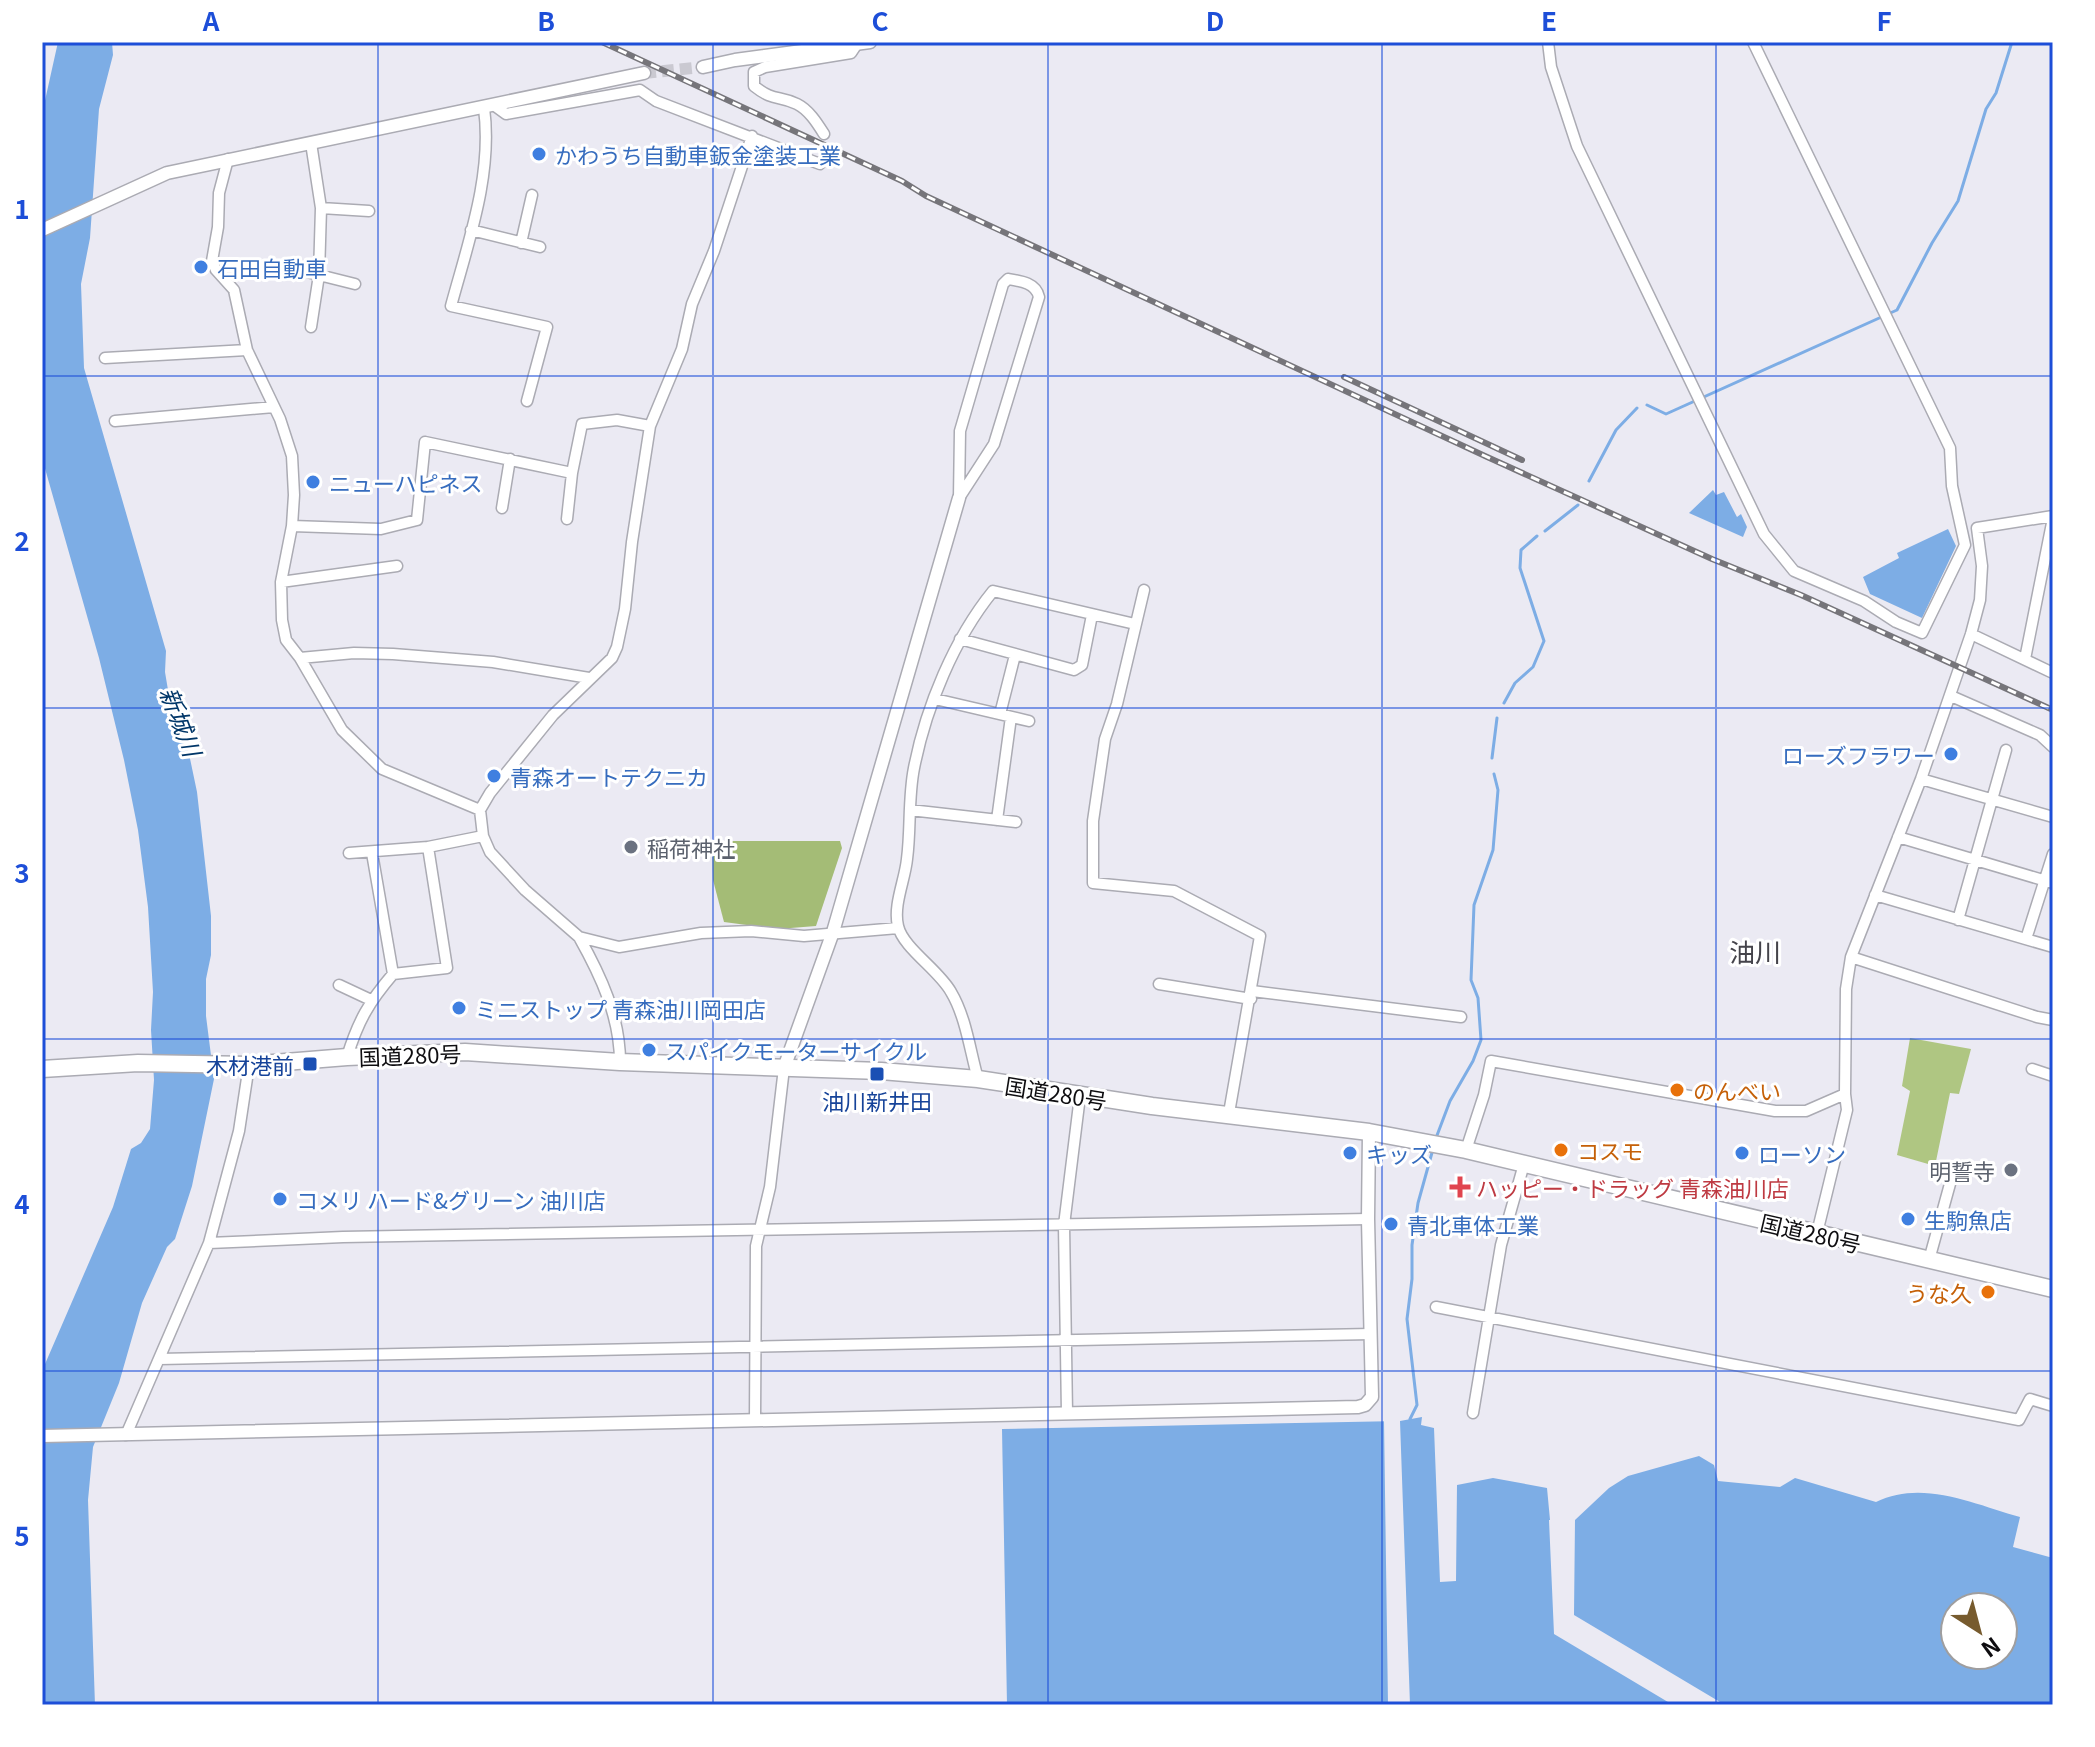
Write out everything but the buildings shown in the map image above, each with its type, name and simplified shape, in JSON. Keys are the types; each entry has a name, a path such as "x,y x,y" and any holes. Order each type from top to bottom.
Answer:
{"highway":[{"name":"国道280号","path":"42,1069 138,1063 249,1065 465,1052 620,1062 881,1071 978,1079 1080,1096 1369,1132 1466,1150 2053,1289"}],"street":[{"path":"1548,42 1551,67 1577,146 1764,534 1794,571 1864,601 1896,622 1922,633 1965,545 1952,486 1950,448 1753,42"},
{"path":"703,67 864,43"},
{"path":"824,134 813,117 797,104 768,97 754,86 754,72 765,67 851,53 864,43"},
{"path":"42,230 167,173 644,73"},
{"path":"490,107 506,114 640,90 656,101 820,164"},
{"path":"490,107 485,162 451,306 547,327 527,401"},
{"path":"752,136 711,261 692,304 682,349 650,426 617,647 612,658 589,678 524,749 480,810 483,836 501,866 560,923 579,937 619,947 701,933 751,931 804,936 898,928"},
{"path":"311,143 321,208 319,275 311,327"},
{"path":"228,159 219,193 218,227 212,261 234,290 247,350 274,407 292,456 292,526 281,582 283,630 291,649 300,658 342,730 382,769 480,810"},
{"path":"521,243 532,195"},
{"path":"321,208 369,211"},
{"path":"471,230 540,247"},
{"path":"299,270 355,284"},
{"path":"755,1420 756,1246 770,1187 784,1068 833,932 959,498 960,431 1003,284 1008,279 1032,285 1039,297 994,444 959,498"},
{"path":"105,358 247,350"},
{"path":"115,421 274,407"},
{"path":"567,519 582,424 617,420 650,426"},
{"path":"292,526 381,529 417,520 425,442 572,473"},
{"path":"502,508 510,459"},
{"path":"1817,1233 1847,1110 1846,989 1851,957 1921,779 1971,634 1980,600 1982,566 1977,528 2053,517 2025,659"},
{"path":"281,582 397,566"},
{"path":"1144,590 1117,704 1105,739 1093,821 1093,883 1174,891 1260,936 1229,1113"},
{"path":"978,1079 957,1003 950,989 898,928 914,769 935,699 960,639 993,591 1135,624"},
{"path":"960,639 1074,670 1082,665 1092,615"},
{"path":"1971,634 2053,673"},
{"path":"300,658 354,653 393,654 493,662 589,678"},
{"path":"997,820 1015,655"},
{"path":"1951,696 2040,735 2053,747"},
{"path":"935,699 1029,721"},
{"path":"1958,920 2006,750"},
{"path":"1921,779 2053,817"},
{"path":"910,810 1016,822"},
{"path":"349,853 428,847 483,836"},
{"path":"1898,837 2049,882"},
{"path":"347,1057 357,1024 371,1000 393,974 447,968 428,847"},
{"path":"372,853 393,974"},
{"path":"2026,939 2049,882 2053,854"},
{"path":"1875,895 2053,947"},
{"path":"579,937 600,973 620,1036 620,1062"},
{"path":"1851,957 2053,1020"},
{"path":"1159,984 1461,1017"},
{"path":"339,985 371,1000"},
{"path":"1466,1150 1484,1095 1491,1061 1793,1113 1806,1111 1845,1094"},
{"path":"119,1435 159,1359 209,1243 239,1131 249,1065"},
{"path":"2032,1069 2053,1076"},
{"path":"1067,1413 1064,1225 1080,1096"},
{"path":"42,1436 1358,1407 1365,1405 1372,1397 1369,1132"},
{"path":"1473,1413 1501,1245 1524,1164"},
{"path":"1929,1260 1953,1173"},
{"path":"209,1243 343,1237 1368,1219"},
{"path":"1436,1307 2019,1420 2030,1399 2053,1406"},
{"path":"159,1359 1371,1334"}],"green space":[{"path":"712,841 840,841 842,848 816,926 778,929 724,922 713,880"},
{"path":"1910,1038 1971,1049 1959,1094 1950,1093 1935,1166 1897,1155 1910,1091 1902,1086"}],"water":[{"path":"58,42 112,42 113,55 99,109 90,238 81,284 84,368 166,651 165,672 171,708 188,749 197,792 211,916 206,1016 214,1079 192,1186 175,1239 167,1247 142,1303 119,1383 93,1447 88,1500 95,1705 42,1705 42,1371 113,1207 131,1149 141,1143 150,1129 154,1080 151,1030 153,992 148,907 138,830 124,760 99,658 42,458 42,114"},
{"path":"1713,490 1716,495 1724,492 1737,517 1741,514 1747,527 1743,537 1689,513"},
{"path":"1948,529 1956,546 1922,618 1870,594 1863,577 1899,558 1897,553"},
{"path":"1422,1417 1421,1425 1434,1428 1440,1582 1456,1581 1457,1485 1493,1478 1547,1488 1550,1520 1575,1520 1609,1488 1628,1476 1699,1456 1714,1465 1718,1481 1780,1487 1795,1478 1876,1502 1911,1493 1966,1500 2020,1517 2013,1547 2053,1558 2053,1705 1007,1705 1002,1429 1400,1421"}],"pier":[{"path":"1384,1421 1400,1421 1410,1705 1388,1705"},
{"path":"1549,1520 1575,1520 1574,1615 1725,1705 1673,1705 1554,1634"}],"waterway":[{"path":"1647,405 1666,414 1897,310 1958,201 1986,109 1996,93 2012,42"},
{"path":"1589,481 1616,430 1637,408"},
{"path":"1545,531 1578,505"},
{"path":"1504,703 1515,683 1533,667 1544,641 1520,568 1521,550 1537,536"},
{"path":"1492,758 1497,718"},
{"path":"1436,1138 1450,1101 1481,1040 1478,998 1471,980 1474,905 1493,850 1498,790 1494,774"},
{"path":"1410,1419 1417,1405 1407,1319 1412,1245 1418,1203 1433,1149"}],"tunnel":[{"path":"644,73 703,67"}],"railway":[{"path":"602,42 1485,456 2053,710"},
{"path":"1344,377 1522,460"}],"place":[{"name":"かわうち自動車鈑金塗装工業","path":"539,154"},
{"name":"石田自動車","path":"201,267"},
{"name":"ニューハピネス","path":"313,482"},
{"name":"ローズフラワー","path":"1951,754"},
{"name":"青森オートテクニカ","path":"494,776"},
{"name":"稲荷神社","path":"631,847"},
{"name":"ミニストップ 青森油川岡田店","path":"459,1008"},
{"name":"スパイクモーターサイクル","path":"649,1050"},
{"name":"木材港前","path":"310,1064"},
{"name":"油川新井田","path":"877,1074"},
{"name":"のんべい","path":"1677,1090"},
{"name":"コスモ","path":"1561,1150"},
{"name":"キッズ","path":"1350,1153"},
{"name":"ローソン","path":"1742,1153"},
{"name":"明誓寺","path":"2011,1170"},
{"name":"ハッピー・ドラッグ 青森油川店","path":"1460,1187"},
{"name":"コメリ ハード&グリーン 油川店","path":"280,1199"},
{"name":"生駒魚店","path":"1908,1219"},
{"name":"青北車体工業","path":"1391,1224"},
{"name":"うな久","path":"1988,1292"}],"district":[{"name":"油川","path":"1755,950"}],"water label":[{"name":"新城川","path":"182,721"}]}
